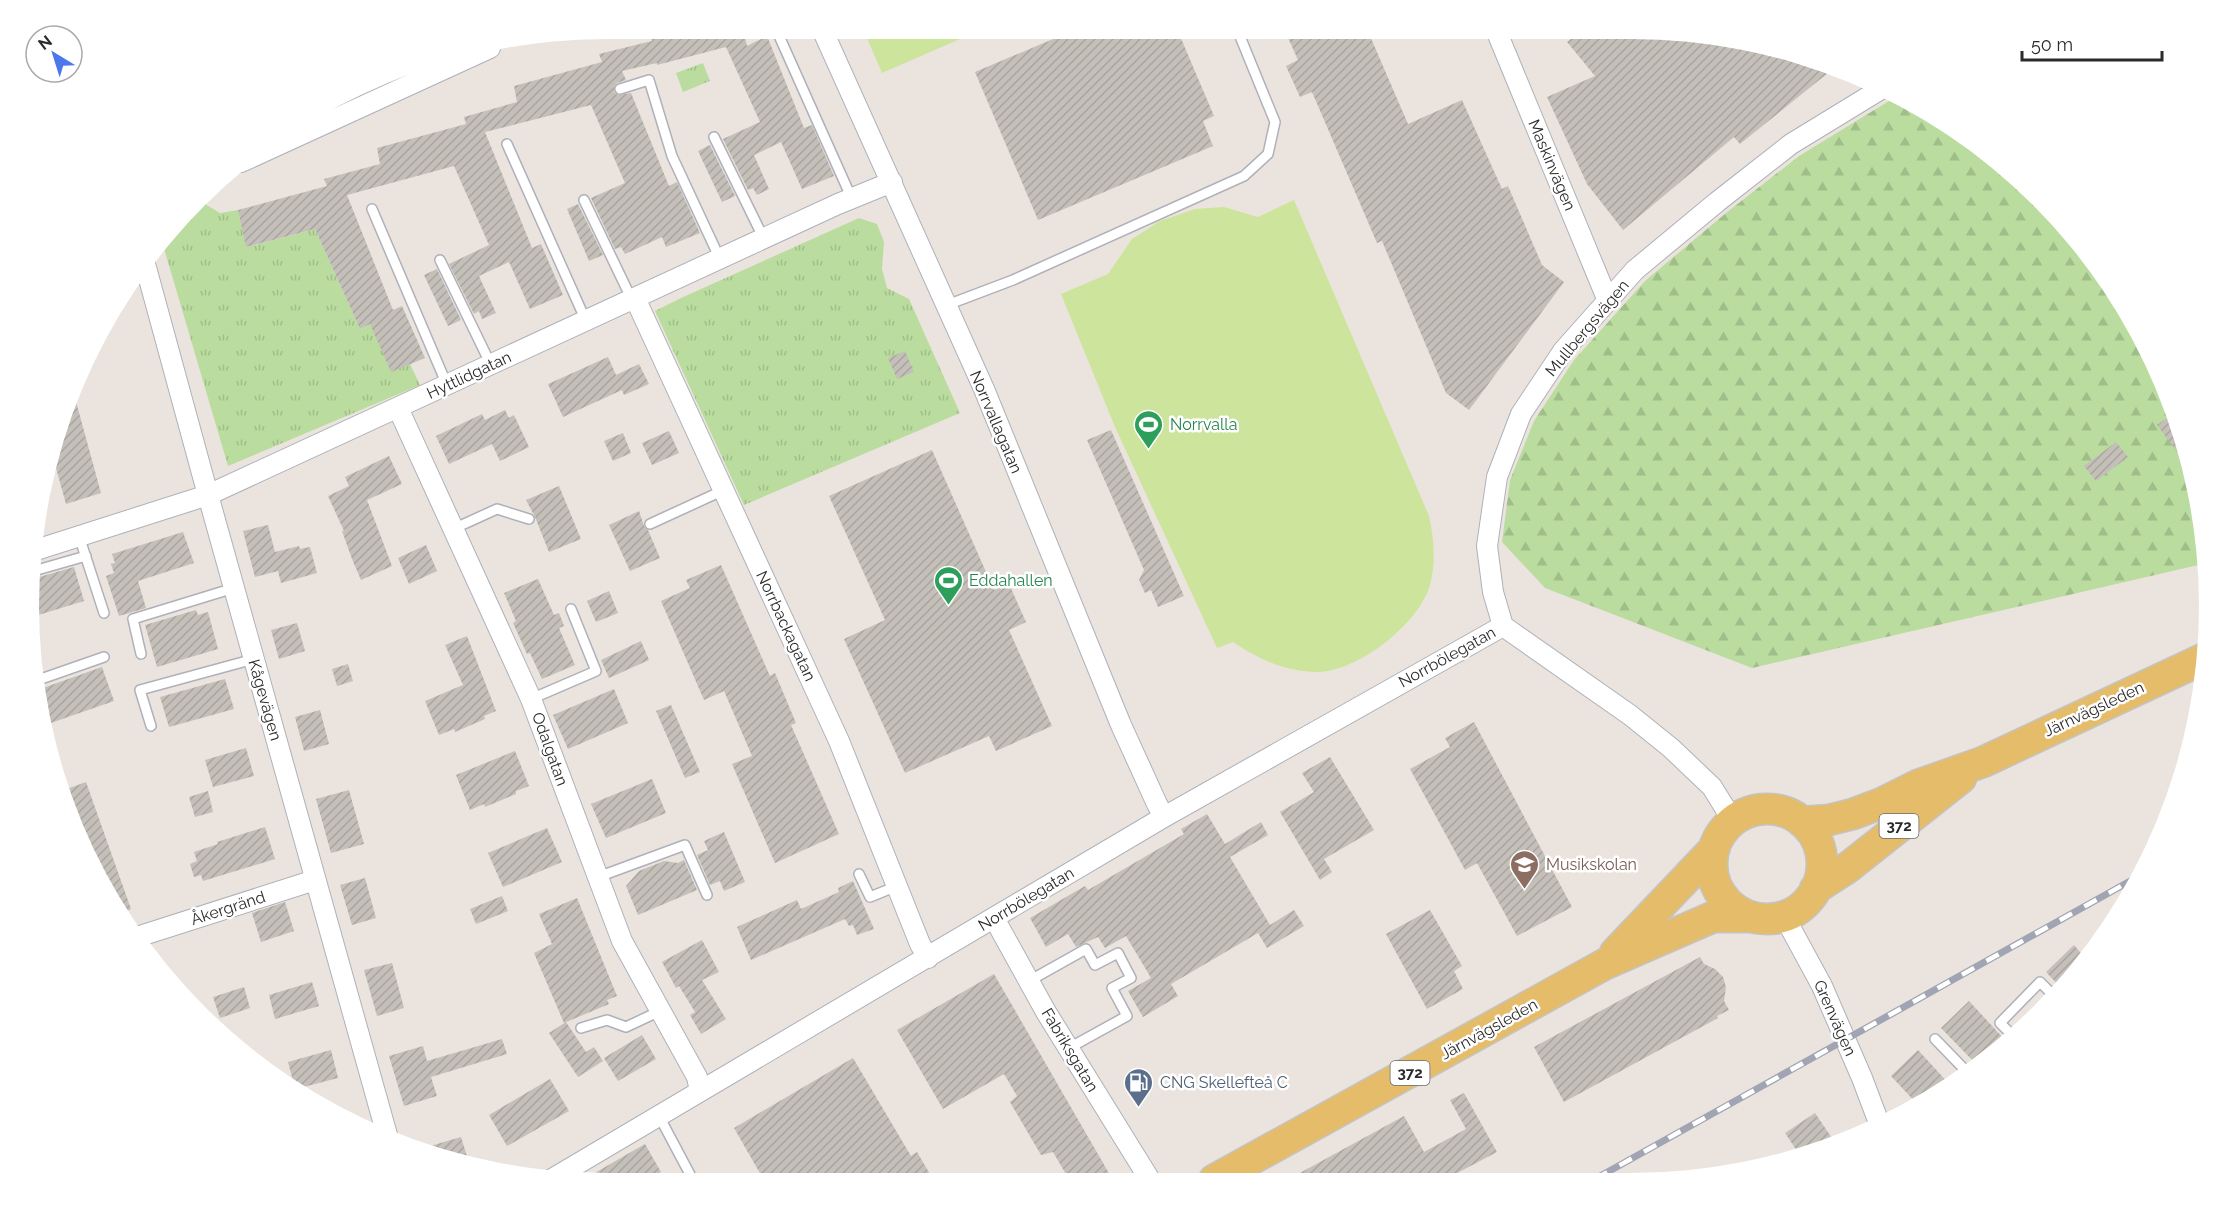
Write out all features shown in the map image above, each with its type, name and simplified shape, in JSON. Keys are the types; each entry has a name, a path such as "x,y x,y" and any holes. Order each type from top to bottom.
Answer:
{"main road":[{"name":"Järnvägsleden","path":"1802,822 1829,820 1882,803 1918,785 1983,762 2196,662"},
{"name":"Järnvägsleden","path":"1815,889 1846,869 1983,762"},
{"name":"372","path":"1714,849 1725,829 1733,821 1752,812 1773,810 1783,812 1802,822"},
{"path":"1802,822 1815,838 1821,859 1819,879 1815,889"},
{"name":"Järnvägsleden","path":"1605,964 1714,849"},
{"path":"1714,849 1712,868 1716,886 1734,908 1750,916"},
{"name":"372","path":"1750,916 1773,919 1792,913 1805,903 1815,889"},
{"name":"Järnvägsleden","path":"1227,1173 1605,964 1713,917 1750,916"}],"street":[{"name":"Norrvallagatan","path":"827,39 984,389 1121,725 1164,817"},
{"name":"Maskinvägen","path":"1500,39 1608,301"},
{"path":"274,147 477,54"},
{"name":"Mullbergsvägen","path":"1503,626 1493,592 1487,546 1497,477 1521,414 1563,351 1635,270 1791,144 1874,93"},
{"name":"Hyttlidgatan","path":"42,548 208,495 891,182"},
{"name":"Kågevägen","path":"147,273 385,1128"},
{"name":"Norrbackagatan","path":"633,299 839,741 928,958"},
{"name":"Odalgatan","path":"398,408 531,699 622,941 697,1077 700,1090"},
{"path":"1503,626 1630,715 1671,748 1712,787 1733,821"},
{"name":"Norrbölegatan","path":"565,1172 1164,817 1503,626"},
{"name":"Åkergränd","path":"144,935 315,880"},
{"name":"Grenvägen","path":"1784,916 1822,986 1877,1118"},
{"name":"Fabriksgatan","path":"994,918 1029,981 1146,1173"}],"lane":[{"path":"781,39 853,199"},
{"path":"947,305 1013,280 1244,176 1268,154 1275,122 1241,39"},
{"path":"620,89 649,80 672,156 720,259"},
{"path":"714,137 764,239"},
{"path":"507,144 586,321"},
{"path":"584,200 633,299"},
{"path":"372,209 447,385"},
{"path":"440,260 491,365"},
{"path":"650,524 724,490"},
{"path":"453,529 497,509 529,519"},
{"path":"79,536 104,613"},
{"path":"40,569 86,556"},
{"path":"141,654 133,619 234,588"},
{"path":"531,699 596,671 571,609"},
{"path":"44,678 104,657"},
{"path":"151,726 140,690 254,659"},
{"path":"598,877 685,845 707,895"},
{"path":"859,874 870,897 897,886"},
{"path":"1029,981 1086,949 1095,965 1118,953 1131,978 1112,988 1128,1016 1069,1048"},
{"path":"2008,1030 2001,1023 2040,982 2048,990"},
{"path":"581,1028 607,1020 626,1027 660,1011"},
{"path":"1935,1039 1962,1067"},
{"path":"659,1116 689,1173"}],"green space":[{"path":"867,39 960,39 882,73"},
{"path":"703,63 710,81 683,92 676,73"},
{"path":"1890,101 1916,115 1977,156 2033,205 2082,261 2103,291 2141,355 2156,389 2180,459 2188,495 2198,565 1752,668 1545,588 1502,542 1510,480 1534,421 1574,360 1645,281 1799,156"},
{"path":"1294,200 1429,516 1434,550 1432,577 1424,600 1400,630 1384,644 1348,665 1314,672 1272,663 1233,642 1217,648 1115,427 1061,294 1108,274 1132,239 1160,221 1195,209 1224,207 1258,217"},
{"path":"206,204 220,213 238,210 247,247 315,229 360,329 370,324 410,364 420,385 228,466 165,251"},
{"path":"859,218 877,224 884,242 882,269 887,288 909,299 960,413 744,505 655,311"}],"building":[{"path":"652,39 745,39 747,46 761,39 768,39 804,128 812,125 834,176 802,189 781,142 754,155 769,189 757,195 753,188 748,190 723,139 760,122 726,47 657,65 657,63 622,71 626,80 617,83 614,92 618,95 631,93 669,186 677,182 700,233 666,247 662,237 625,254 621,247 615,249 591,198 625,183 591,105 485,132 532,248 541,244 563,295 530,309 509,262 479,276 496,313 482,319 479,311 474,314 449,264 489,245 454,166 347,195 393,310 402,306 425,358 391,372 370,324 360,329 315,229 246,247 238,210 327,186 324,179 380,164 377,148 466,124 464,117 517,102 514,86 602,62 599,54 652,41"},
{"path":"1053,39 1181,39 1214,116 1203,121 1213,146 1038,220 975,72"},
{"path":"1289,39 1371,39 1408,124 1462,100 1502,189 1508,186 1542,265 1564,282 1469,410 1446,393 1382,241 1377,243 1312,92 1300,97 1286,66 1298,60"},
{"path":"1571,39 1632,39 1706,44 1779,58 1827,74 1740,144 1734,137 1623,230 1587,184 1547,97 1595,76 1567,42"},
{"path":"710,145 735,196 722,202 698,151"},
{"path":"578,204 603,255 589,261 567,209"},
{"path":"437,269 461,320 448,326 424,275"},
{"path":"905,351 914,372 897,379 888,358"},
{"path":"608,357 616,375 639,364 649,384 624,395 622,390 563,417 548,384"},
{"path":"77,404 101,493 66,504 56,468"},
{"path":"505,410 509,418 514,415 529,447 500,461 492,444 449,464 436,436 482,414 485,420"},
{"path":"2167,418 2178,453 2157,425"},
{"path":"1111,430 1184,596 1158,607 1151,590 1145,593 1139,580 1144,570 1087,440"},
{"path":"669,431 679,453 652,465 642,443"},
{"path":"623,433 631,453 613,461 604,441"},
{"path":"2116,442 2128,457 2096,481 2084,466"},
{"name":"Eddahallen","path":"932,450 994,590 1009,584 1026,622 1009,630 1052,726 996,751 989,736 905,773 844,639 885,620 829,496"},
{"path":"389,456 402,484 367,500 392,566 361,580 342,531 344,531 328,496 349,486 345,477"},
{"path":"559,486 581,539 549,552 526,500"},
{"path":"639,511 660,558 630,571 609,525"},
{"path":"268,525 275,552 299,546 300,549 310,547 317,573 281,583 278,571 255,577 243,531"},
{"path":"183,532 194,563 138,581 146,608 119,616 106,576 114,573 111,564 115,563 112,554"},
{"path":"426,545 437,571 409,584 398,558"},
{"path":"721,565 770,676 775,673 796,723 791,725 839,834 775,863 732,764 752,756 724,691 704,700 661,601 690,588 686,580"},
{"path":"74,567 84,601 39,615 40,577"},
{"path":"538,579 554,615 559,613 564,626 559,628 575,665 542,679 530,653 527,654 513,623 516,621 504,593"},
{"path":"609,591 618,613 596,622 587,601"},
{"path":"196,610 198,615 208,612 218,649 157,667 145,625"},
{"path":"297,623 305,651 279,659 271,630"},
{"path":"467,636 496,711 484,716 485,719 455,732 454,729 439,735 425,701 463,685 445,645"},
{"path":"641,641 649,660 609,678 601,660"},
{"path":"348,664 353,681 337,686 332,669"},
{"path":"102,667 114,701 51,723 45,687"},
{"path":"225,679 234,709 169,727 160,697"},
{"path":"614,689 628,723 568,749 553,715"},
{"path":"671,705 700,772 685,778 656,711"},
{"path":"320,710 329,744 304,751 295,717"},
{"path":"1474,722 1572,907 1517,936 1477,863 1465,870 1410,769 1450,747 1445,738"},
{"path":"246,748 254,776 213,787 205,760"},
{"path":"515,751 529,786 485,807 484,804 470,810 456,775"},
{"path":"1330,757 1374,830 1324,859 1332,872 1320,880 1280,812 1314,792 1302,773"},
{"path":"652,779 666,813 606,838 591,804"},
{"path":"86,782 131,909 128,910 97,857 69,788"},
{"path":"349,790 364,844 331,853 316,799"},
{"path":"208,791 213,812 195,817 189,797"},
{"path":"1207,814 1225,844 1261,822 1268,835 1230,857 1270,925 1294,910 1304,926 1267,948 1258,933 1171,984 1178,996 1143,1017 1128,991 1151,978 1126,936 1105,948 1098,937 1076,947 1068,934 1046,947 1030,918 1085,886 1088,890 1184,834 1181,829"},
{"path":"265,827 275,859 203,881 201,875 194,877 190,864 197,861 194,852"},
{"path":"547,828 562,862 503,887 488,853"},
{"path":"724,832 745,882 724,891 720,881 710,885 697,855 708,850 704,841"},
{"path":"684,860 697,890 638,915 626,886 639,871 664,861 678,863"},
{"path":"365,878 376,918 352,925 340,885"},
{"path":"853,881 874,929 857,935 853,925 849,926 845,919 751,960 737,927 797,900 801,909 839,892 838,888"},
{"path":"502,896 508,911 476,924 470,909"},
{"path":"577,898 617,996 607,1000 609,1004 564,1023 534,953 552,944 539,914"},
{"path":"285,902 294,931 261,942 252,913"},
{"path":"1430,910 1462,966 1454,971 1463,989 1427,1009 1386,934"},
{"path":"702,940 719,972 702,980 726,1019 701,1034 690,1015 695,1012 679,986 676,988 662,962"},
{"path":"2074,945 2081,953 2056,982 2046,972"},
{"path":"1700,957 1704,964 1715,969 1723,977 1726,987 1724,1001 1729,1010 1564,1102 1534,1047"},
{"path":"392,963 404,1008 377,1016 364,970"},
{"path":"994,974 1109,1173 1065,1173 1053,1152 1041,1155 1010,1102 1017,1096 1004,1074 943,1109 897,1030"},
{"path":"312,982 319,1006 275,1019 269,995"},
{"path":"244,987 250,1008 220,1018 213,997"},
{"path":"1969,1001 2001,1036 1972,1060 1941,1028"},
{"path":"566,1022 586,1052 594,1047 603,1061 578,1077 549,1033"},
{"path":"642,1035 656,1059 618,1081 604,1058"},
{"path":"502,1039 507,1054 431,1077 437,1096 404,1106 389,1056 423,1046 427,1061"},
{"path":"331,1050 338,1078 306,1086 292,1078 288,1062"},
{"path":"1918,1050 1944,1079 1912,1099 1891,1076"},
{"path":"853,1058 911,1156 917,1152 929,1173 760,1173 734,1128"},
{"path":"550,1079 569,1111 507,1146 489,1115"},
{"path":"1464,1093 1497,1152 1457,1173 1300,1173 1404,1116 1424,1152 1466,1129 1450,1100"},
{"path":"1815,1113 1831,1137 1796,1149 1785,1133"},
{"path":"461,1137 467,1156 459,1154 432,1146"},
{"path":"645,1144 661,1172 659,1173 595,1173"}],"railway":[{"path":"1606,1173 2127,883"}],"place":[{"name":"Norrvalla","path":"1149,450"},
{"name":"Eddahallen","path":"948,606"},
{"name":"Musikskolan","path":"1525,890"},
{"name":"CNG Skellefteå C","path":"1139,1108"}]}
